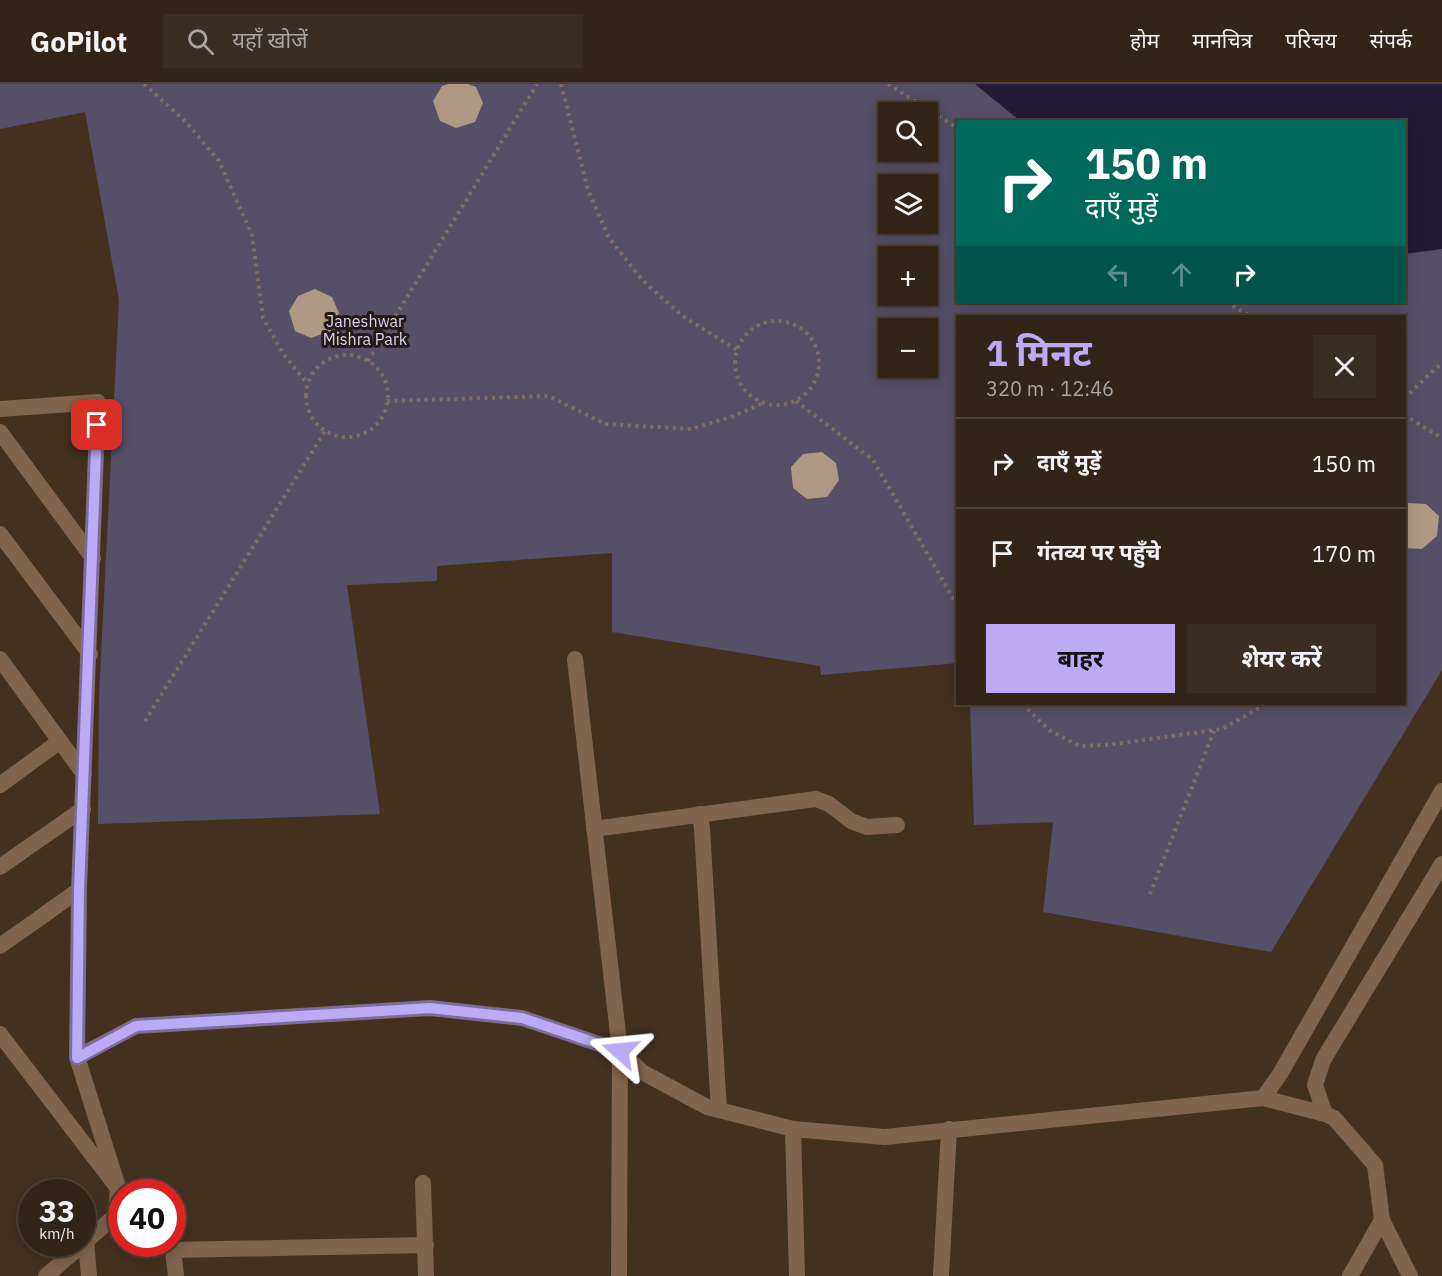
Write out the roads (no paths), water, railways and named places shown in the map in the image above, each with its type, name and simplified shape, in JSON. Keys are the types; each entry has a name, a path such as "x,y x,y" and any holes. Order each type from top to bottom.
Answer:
{"street":[{"path":"0,409 98,402 90,654 79,890 77,1058 115,1179"},
{"path":"0,432 93,558"},
{"path":"0,534 90,654"},
{"path":"0,659 84,774"},
{"path":"575,659 620,1051 619,1276"},
{"path":"1,781 60,741"},
{"path":"1263,1098 1280,1074 1442,791"},
{"path":"594,829 816,799 834,807 851,821 867,827 897,825"},
{"path":"0,867 83,809"},
{"path":"700,814 719,1110"},
{"path":"1325,1114 1315,1085 1323,1060 1442,864"},
{"path":"0,946 79,890"},
{"path":"77,1058 136,1026 430,1008 522,1018 620,1051 642,1072 707,1107 793,1129 885,1137 1263,1098 1334,1118 1375,1166 1382,1220 1410,1276"},
{"path":"0,1034 112,1179"},
{"path":"793,1129 797,1276"},
{"path":"941,1276 949,1129"},
{"path":"423,1183 426,1276"},
{"path":"1350,1276 1382,1220"},
{"path":"96,1234 108,1224"},
{"path":"186,1247 426,1245"},
{"path":"46,1276 68,1257"},
{"path":"87,1257 89,1276"},
{"path":"173,1257 176,1276"}],"park label":[{"name":"Janeshwar Mishra Park","path":"365,330"}]}
